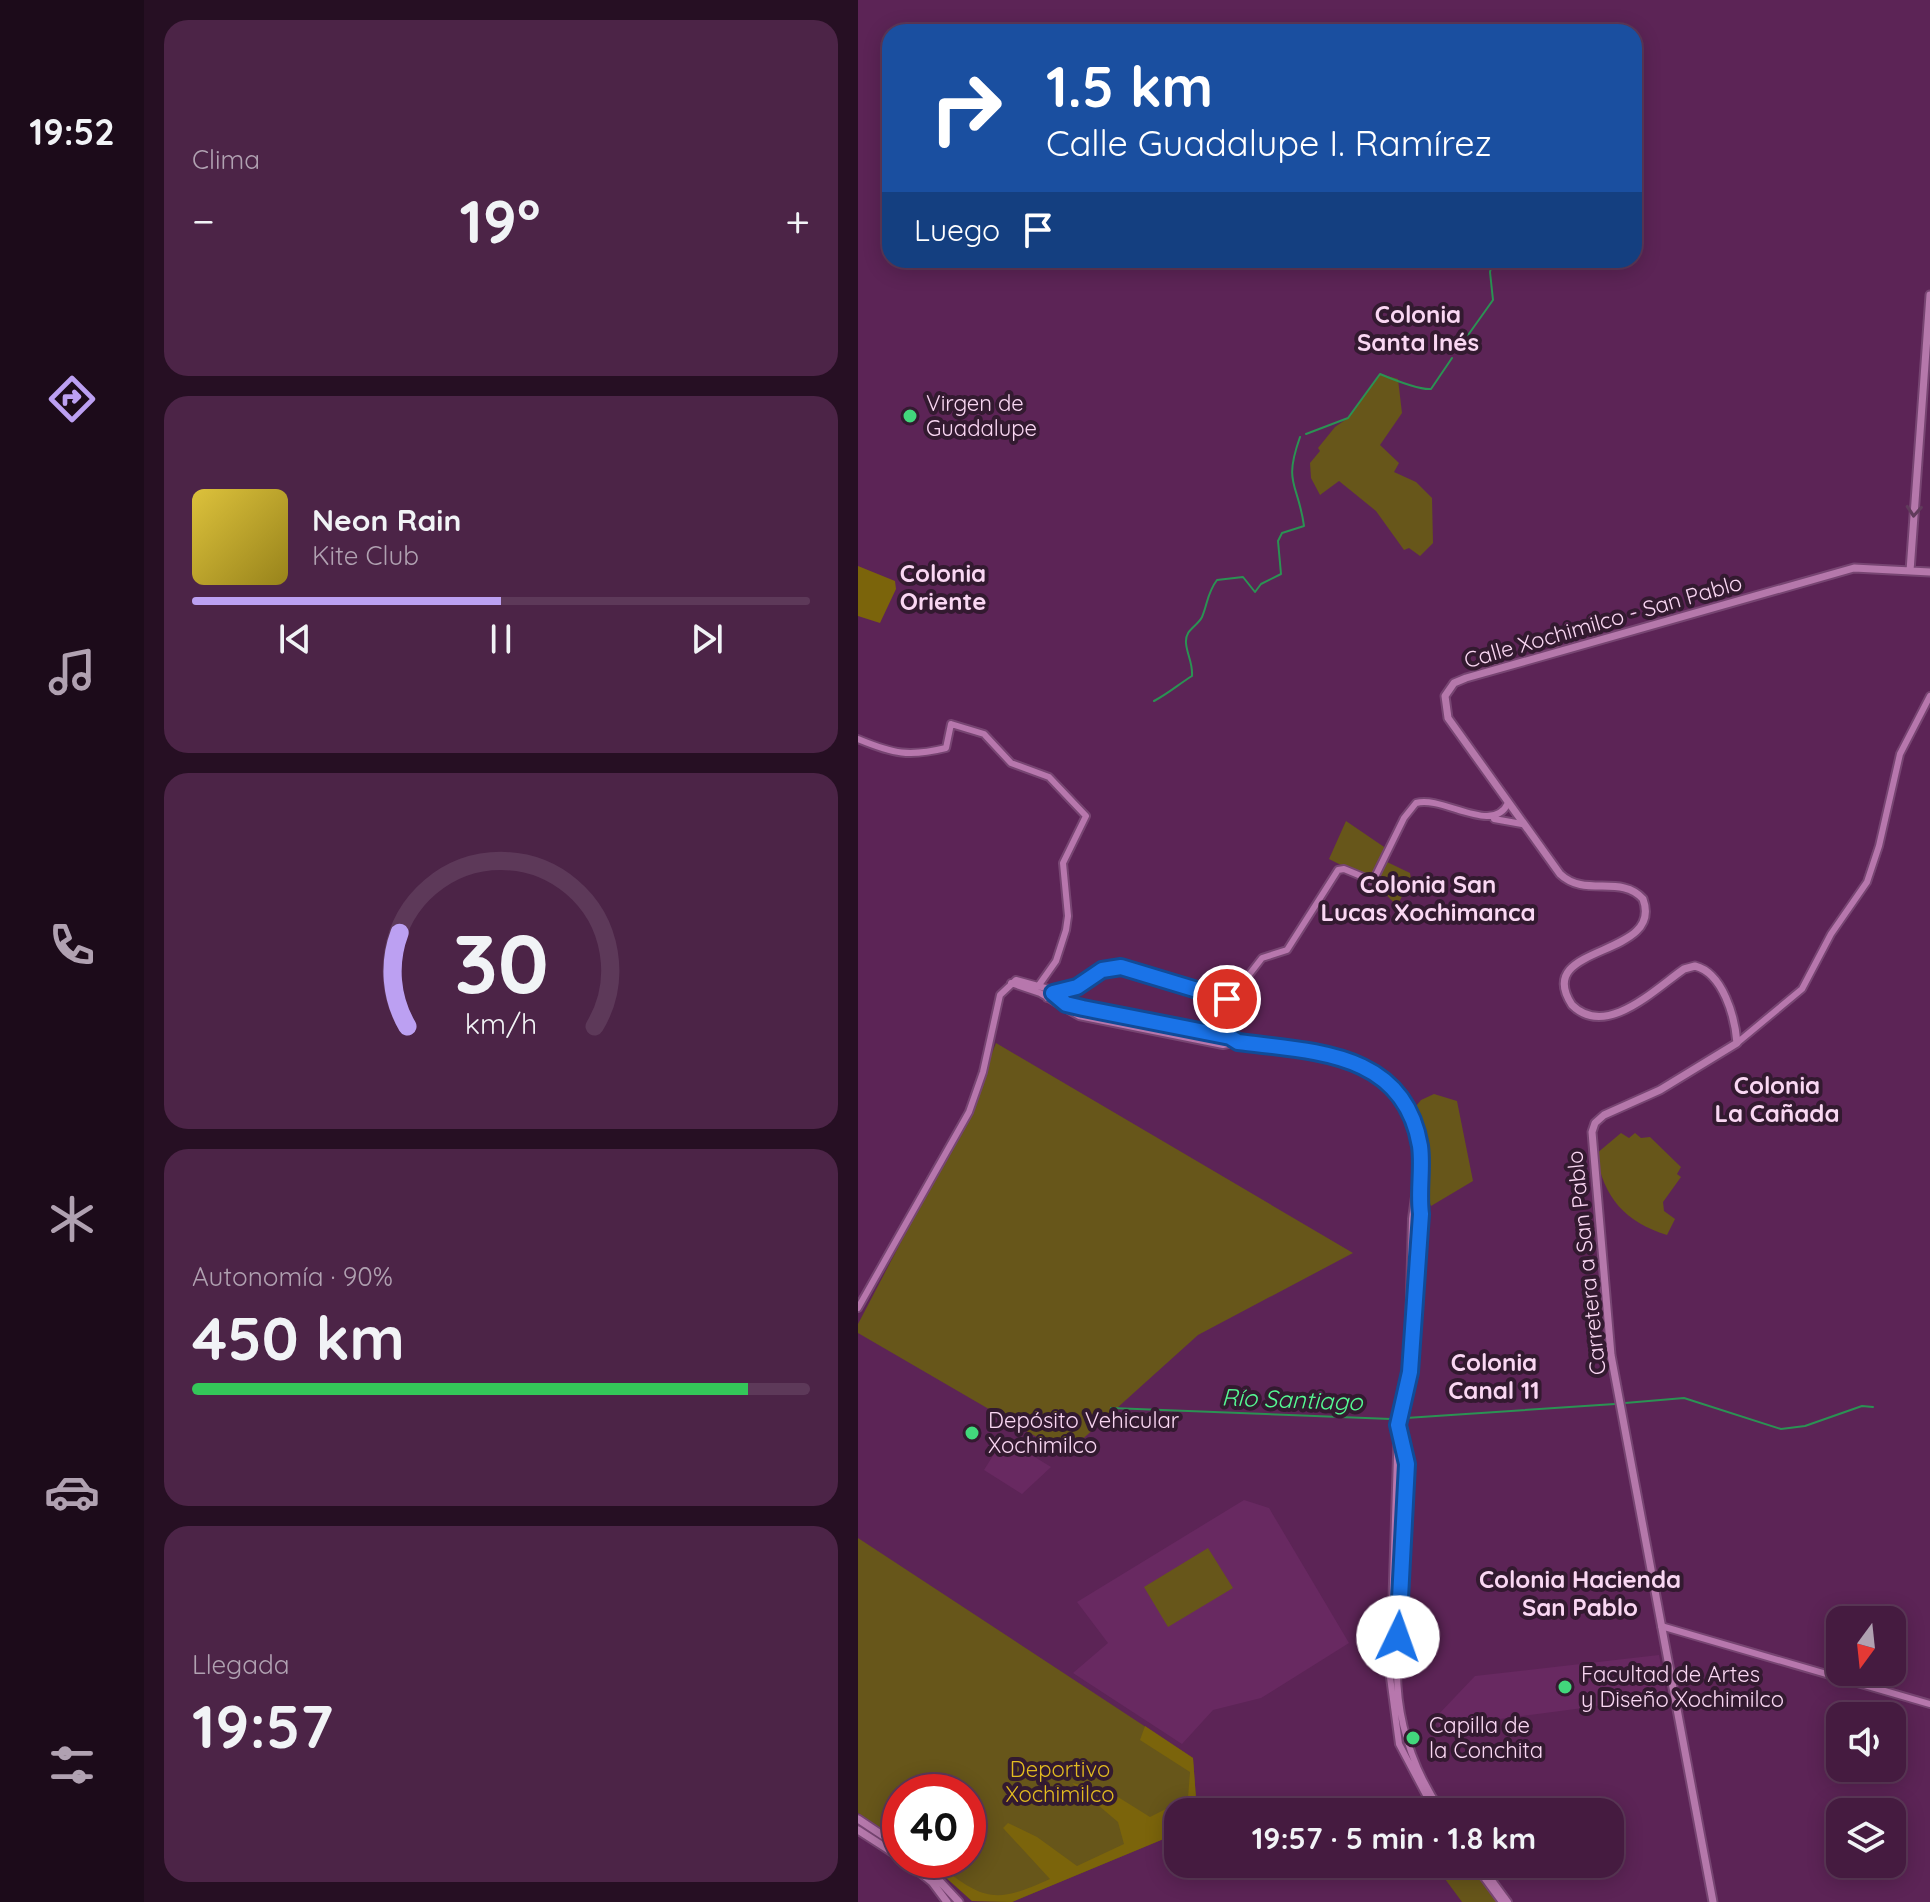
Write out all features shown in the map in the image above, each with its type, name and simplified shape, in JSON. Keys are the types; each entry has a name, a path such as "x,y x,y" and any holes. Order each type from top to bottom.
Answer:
{"main road":[{"path":"1910,571 1930,295"},
{"name":"Calle Xochimilco - San Pablo","path":"1508,803 1448,718 1445,696 1454,683 1854,568 1930,572"},
{"path":"1508,803 1566,880 1588,888 1629,888 1640,895 1646,904 1645,921 1633,936 1579,960 1571,968 1567,985 1572,1005 1584,1015 1606,1018 1684,969 1695,966 1713,976 1734,1017 1737,1043"},
{"name":"Carretera a San Pablo","path":"1713,1902 1611,1355 1592,1132 1595,1123 1604,1115 1660,1090 1737,1043"},
{"path":"858,1819 882,1835"},
{"path":"858,1830 882,1845"},
{"path":"927,1878 947,1902"},
{"path":"937,1878 959,1902"}],"street":[{"path":"1737,1043 1802,989 1831,934 1867,882 1900,754 1930,696"},
{"path":"858,739 910,755 946,748 951,724 984,734 1011,763 1042,772 1086,816 1063,863 1068,916 1056,961 1045,978 1033,986"},
{"path":"1050,993 1077,987 1102,970 1121,967 1219,999 1231,998 1262,958 1287,950 1338,870 1344,869 1373,881 1404,818 1416,803 1434,801 1522,824"},
{"path":"1491,818 1501,814 1508,803"},
{"path":"1045,978 1050,993 1083,1017 1223,1045 1238,1042 1339,1058 1381,1076 1403,1100 1413,1119 1420,1148 1417,1198 1421,1214 1408,1376 1398,1425 1398,1437 1407,1464 1398,1585 1397,1677 1408,1755 1428,1798"},
{"path":"858,1308 969,1112 983,1072 997,1004 1011,983 1033,986 1066,1004 1230,1037 1238,1042"},
{"path":"1083,1008 1083,1017"},
{"path":"1661,1626 1930,1704"},
{"path":"1408,1755 1434,1798"},
{"path":"1484,1878 1502,1902"},
{"path":"1490,1878 1508,1902"}],"shaded area":[{"path":"858,566 895,581 896,589 880,623 858,616"},
{"path":"1004,1438 1051,1467 1022,1494 984,1470"},
{"path":"1244,1500 1269,1508 1349,1643 1261,1698 1213,1710 1182,1744 1073,1673 1108,1643 1077,1602"},
{"name":"Facultad de Artes y Diseño Xochimilco","path":"1659,1655 1667,1697 1439,1727 1437,1716 1475,1676"},
{"path":"1145,1726 1193,1758 1196,1798 1188,1798 1190,1772 1140,1740"},
{"path":"1072,1783 1110,1792 1150,1817 1164,1810 1164,1839 1012,1902 972,1901 947,1878 956,1878 971,1888 994,1895 1018,1892 1050,1879 1003,1828 1008,1823 1037,1837 1077,1866 1124,1844 1118,1822"}],"green space":[{"path":"1380,374 1398,379 1402,413 1380,445 1399,463 1394,472 1416,482 1432,498 1433,543 1420,556 1409,548 1404,550 1376,511 1339,481 1320,495 1311,478 1310,463 1320,451 1318,448 1335,427 1348,418"},
{"path":"1346,821 1390,851 1385,861 1410,873 1411,879 1397,906 1373,881 1329,859"},
{"path":"996,1043 1353,1253 1198,1335 1066,1454 858,1333 858,1324 969,1112"},
{"path":"1434,1094 1457,1101 1473,1181 1431,1206 1426,1195 1417,1123 1412,1111 1421,1100"},
{"path":"1621,1133 1629,1138 1635,1133 1641,1138 1650,1137 1681,1167 1677,1174 1681,1177 1663,1202 1664,1211 1675,1219 1667,1235 1628,1215 1611,1196 1605,1183 1596,1154"},
{"name":"Deportivo Xochimilco","path":"858,1538 1193,1758 1196,1798 1164,1798 1164,1839 1012,1902 972,1901 946,1878 986,1878 986,1774 882,1774 882,1829 858,1813"},
{"path":"1208,1548 1233,1588 1168,1627 1144,1587"},
{"path":"1444,1878 1480,1878 1498,1902 1462,1902"}],"waterway":[{"path":"1456,352 1493,300 1491,268"},
{"path":"1306,434 1348,418 1380,374 1431,389 1452,358"},
{"path":"1154,701 1192,676 1186,638 1202,617 1217,580 1243,577 1255,592 1261,584 1281,574 1278,541 1282,533 1304,526 1292,475 1300,437"},
{"name":"Río Santiago","path":"1625,1403 1684,1398 1781,1429 1805,1426 1862,1406 1873,1407"},
{"name":"Río Santiago","path":"1111,1408 1391,1419 1615,1404"}],"place":[{"name":"Virgen de Guadalupe","path":"910,416"},
{"name":"Depósito Vehicular Xochimilco","path":"972,1433"},
{"name":"Facultad de Artes y Diseño Xochimilco","path":"1565,1687"},
{"name":"Capilla de la Conchita","path":"1413,1738"}],"district":[{"name":"Colonia Santa Inés","path":"1418,328"},
{"name":"Colonia Oriente","path":"943,587"},
{"name":"Colonia San Lucas Xochimanca","path":"1428,898"},
{"name":"Colonia La Cañada","path":"1777,1099"},
{"name":"Colonia Canal 11","path":"1494,1376"},
{"name":"Colonia Hacienda San Pablo","path":"1580,1593"}],"route":[{"path":"1227,999 1121,967 1102,970 1071,990 1053,993 1066,1004 1083,1008 1230,1037 1238,1042 1273,1045 1350,1061 1381,1076 1403,1100 1413,1119 1420,1148 1417,1198 1421,1214 1410,1372 1398,1425 1398,1437 1407,1464 1398,1637"}]}
